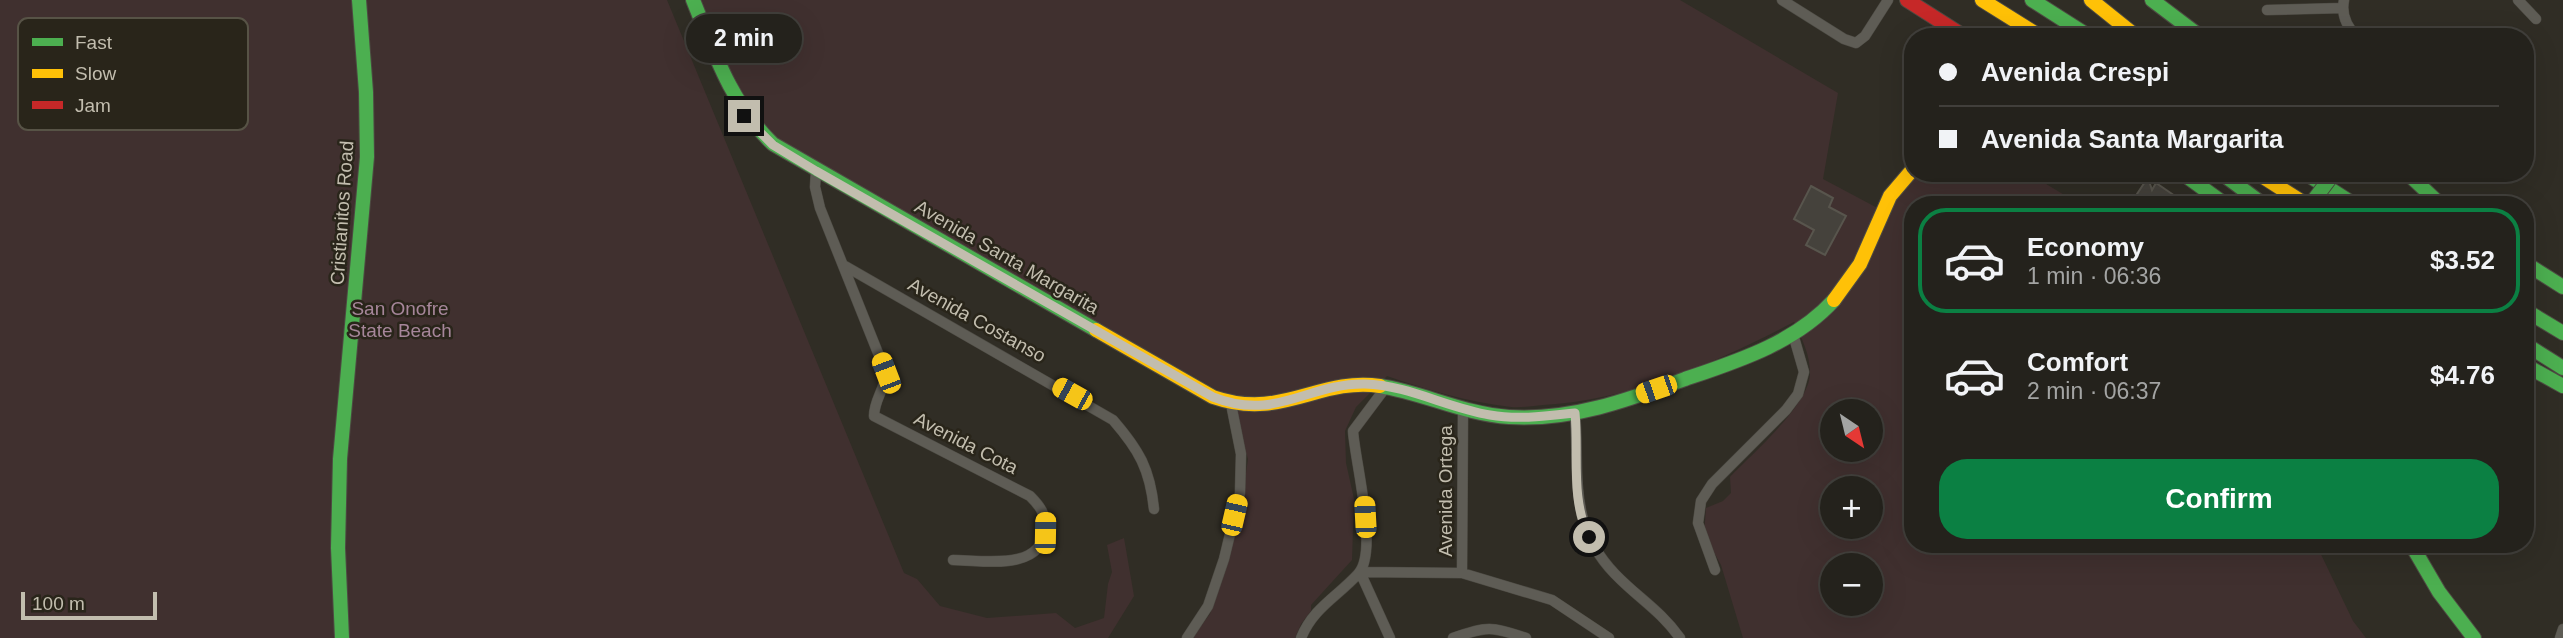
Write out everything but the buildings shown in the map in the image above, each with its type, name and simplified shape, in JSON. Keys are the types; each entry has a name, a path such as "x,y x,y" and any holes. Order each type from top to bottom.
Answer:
{"main road":[{"name":"Cristianitos Road","path":"342,638 336,566 336,518 367,144 359,0"},
{"name":"Avenida Santa Margarita","path":"693,0 732,95 744,116 773,145 1213,397 1231,404 1261,406 1292,401 1341,385 1366,384 1490,415 1525,418 1575,413 1629,399 1735,362 1793,334 1828,306 1844,289 1867,251 1880,213 1904,176"},
{"path":"1907,0 1951,28"},
{"path":"1982,0 2027,28"},
{"path":"2032,0 2076,28"},
{"path":"2091,0 2126,28"},
{"path":"2152,0 2189,28"},
{"path":"2194,182 2214,196"},
{"path":"2233,182 2252,196"},
{"path":"2271,182 2294,196"},
{"path":"2319,182 2341,196"},
{"path":"2315,196 2327,182"},
{"path":"2417,182 2431,196"},
{"path":"2534,269 2563,287"},
{"path":"2534,315 2563,333"},
{"path":"2534,350 2563,368"},
{"path":"2534,370 2563,386"},
{"path":"2416,553 2439,592 2474,638"}],"street":[{"path":"1782,0 1844,39 1856,43 1865,36 1888,0"},
{"path":"2518,0 2536,19"},
{"path":"2267,10 2344,4 2348,28"},
{"name":"Avenida Cota","path":"816,171 815,187 820,208 886,373 885,385 874,407 874,416 1030,496 1041,506 1045,518 1041,544 1032,554 1018,560 953,560"},
{"name":"Avenida Costanso","path":"845,266 1113,420 1129,438 1151,478 1154,509"},
{"path":"1715,570 1698,523 1701,501 1712,484 1786,410 1798,394 1804,372 1793,334"},
{"path":"1386,387 1353,431 1355,459 1364,496 1366,527 1360,572 1390,638"},
{"path":"1187,638 1208,606 1224,559 1240,493 1241,454 1231,404"},
{"name":"Avenida Ortega","path":"1462,573 1464,408"},
{"path":"1575,413 1575,480 1583,524 1596,550 1616,575 1664,616 1680,638"},
{"path":"1301,638 1314,613 1360,572 1462,573 1552,600 1609,638"},
{"path":"1453,638 1484,627 1505,630 1526,638"},
{"path":"2560,638 2563,629"}],"green space":[{"name":"San Onofre State Beach","path":"0,0 667,0 904,573 917,579 940,606 987,618 1056,613 1075,628 1104,618 1112,572 1107,545 1124,538 1134,596 1108,638 0,638"},
{"path":"700,0 1680,0 1838,93 1823,179 1885,212 1908,182 2043,182 2066,196 1904,196 1904,553 2320,553 2353,621 2366,638 1743,638 1721,565 1704,534 1706,508 1723,501 1731,493 1730,477 1790,414 1807,386 1809,360 1794,322 1673,377 1609,396 1576,402 1511,407 1448,395 1387,376 1356,407 1345,431 1346,463 1354,499 1352,560 1311,605 1311,611 1295,638 1192,638 1210,614 1239,521 1248,459 1230,397 923,225 767,133 741,100"}],"traffic: fast":[{"path":"342,638 338,548 340,459 367,157 366,92 359,0"},
{"path":"693,0 716,58 735,95 773,144 1096,330"},
{"path":"2032,0 2076,28"},
{"path":"2152,0 2189,28"},
{"path":"2194,182 2214,196"},
{"path":"2233,182 2252,196"},
{"path":"2319,182 2341,196"},
{"path":"2317,196 2327,182"},
{"path":"2417,182 2431,196"},
{"path":"2534,269 2563,287"},
{"path":"1380,386 1492,415 1532,417 1577,412 1642,394 1765,349 1802,328 1834,300"},
{"path":"2534,315 2563,333"},
{"path":"2534,350 2563,368"},
{"path":"2534,370 2563,386"},
{"path":"2416,553 2439,592 2474,638"}],"traffic: slow":[{"path":"1982,0 2027,28"},
{"path":"2091,0 2126,28"},
{"path":"1834,300 1860,264 1890,196 1904,180"},
{"path":"2271,182 2293,196"},
{"path":"1096,330 1213,397 1237,403 1280,402 1337,387 1380,386"}],"traffic: jam":[{"path":"1907,0 1951,28"}],"route":[{"path":"744,116 773,145 816,171 1213,397 1231,404 1261,406 1292,401 1341,385 1366,384 1490,415 1525,418 1575,413 1575,480 1583,524 1589,537"}]}
